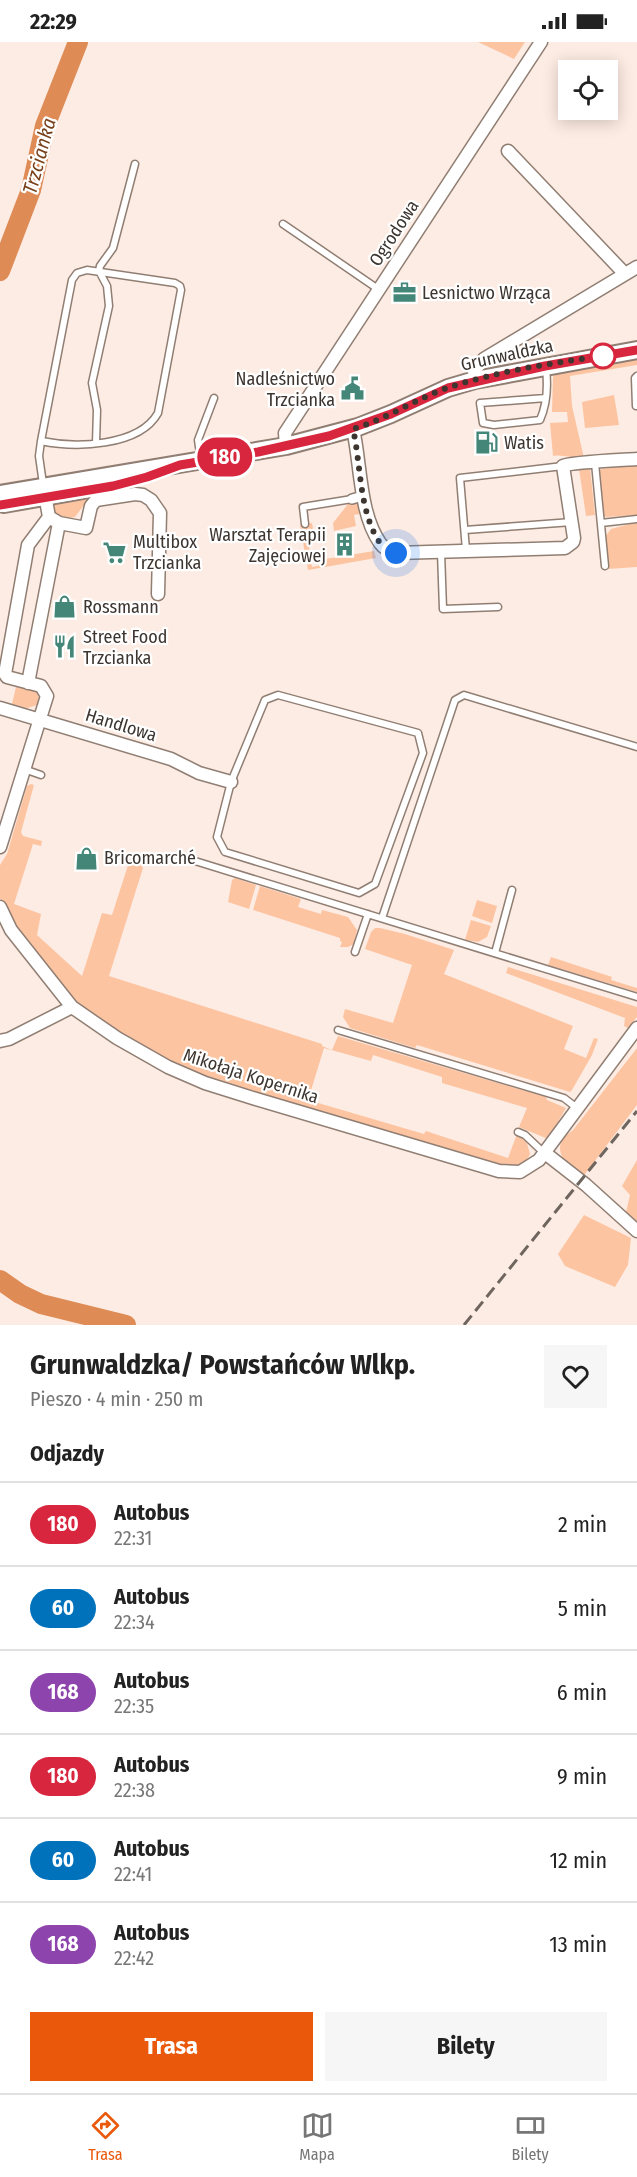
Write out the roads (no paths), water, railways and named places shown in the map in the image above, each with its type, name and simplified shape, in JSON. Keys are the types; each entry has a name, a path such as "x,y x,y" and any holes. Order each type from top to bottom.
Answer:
{"main road":[{"name":"Grunwaldzka","path":"0,505 141,469 180,465 286,446 353,429 448,388 475,380 637,350"},
{"name":"Grunwaldzka","path":"0,494 45,492 134,481 180,465"}],"street":[{"name":"Ogrodowa","path":"286,446 285,433 540,42"},
{"path":"508,151 625,274"},
{"path":"475,380 474,370 484,359 637,267"},
{"path":"353,429 358,448 358,498 381,544 396,553 565,548 574,538 563,466 571,463 637,459"},
{"path":"28,683 54,520 45,492"},
{"path":"54,520 86,528 91,506 96,500 135,494 143,495 151,500 160,513 158,594"},
{"path":"0,847 47,696 41,686 7,677 4,669 28,545 54,520"},
{"name":"Handlowa","path":"0,708 171,759 199,773 231,782"},
{"name":"Mikołaja Kopernika","path":"0,907 11,930 72,1006 117,1038 168,1067 205,1083 499,1171 520,1172 539,1160 637,1028"},
{"path":"0,1041 9,1039 72,1006"},
{"path":"545,1153 586,1185 637,1231"}],"lane":[{"path":"96,443 98,410 92,383 109,306 107,286 99,272 100,266 113,248 135,164"},
{"path":"283,224 378,289"},
{"path":"41,441 63,446 96,443 135,435 153,422 158,413 180,286 175,282 82,271 72,280 41,441 39,456 45,492"},
{"path":"545,366 547,381 546,409 540,420 494,425 483,423 480,403 546,398"},
{"path":"636,406 635,378 637,376"},
{"path":"201,461 198,440 214,399"},
{"path":"596,463 605,566"},
{"path":"466,551 460,477 563,466"},
{"path":"305,524 303,507 358,498"},
{"path":"601,523 637,519"},
{"path":"465,530 573,522"},
{"path":"441,552 443,609 498,607"},
{"path":"278,695 418,733 423,753 375,884 359,893 225,852 217,837 231,782 265,700 278,695"},
{"path":"382,918 455,700 464,695 637,747"},
{"path":"24,769 41,775"},
{"path":"195,861 637,997"},
{"path":"495,953 512,890"},
{"path":"355,952 368,914"},
{"path":"338,1030 564,1098 577,1108"},
{"path":"518,1132 525,1135 545,1153"}],"waterway":[{"name":"Trzcianka","path":"0,271 31,190 45,126 78,42"},
{"name":"Trzcianka","path":"0,1280 20,1294 41,1304 126,1325"}],"railway":[{"path":"464,1325 637,1111"}],"place":[{"name":"Lesnictwo Wrząca","path":"404,293"},
{"name":"Nadleśnictwo Trzcianka","path":"353,389"},
{"name":"Watis","path":"486,443"},
{"name":"Warsztat Terapii Zajęciowej","path":"344,545"},
{"name":"Multibox Trzcianka","path":"115,552"},
{"name":"Rossmann","path":"65,607"},
{"name":"Street Food Trzcianka","path":"65,647"},
{"name":"Bricomarché","path":"86,858"}]}
